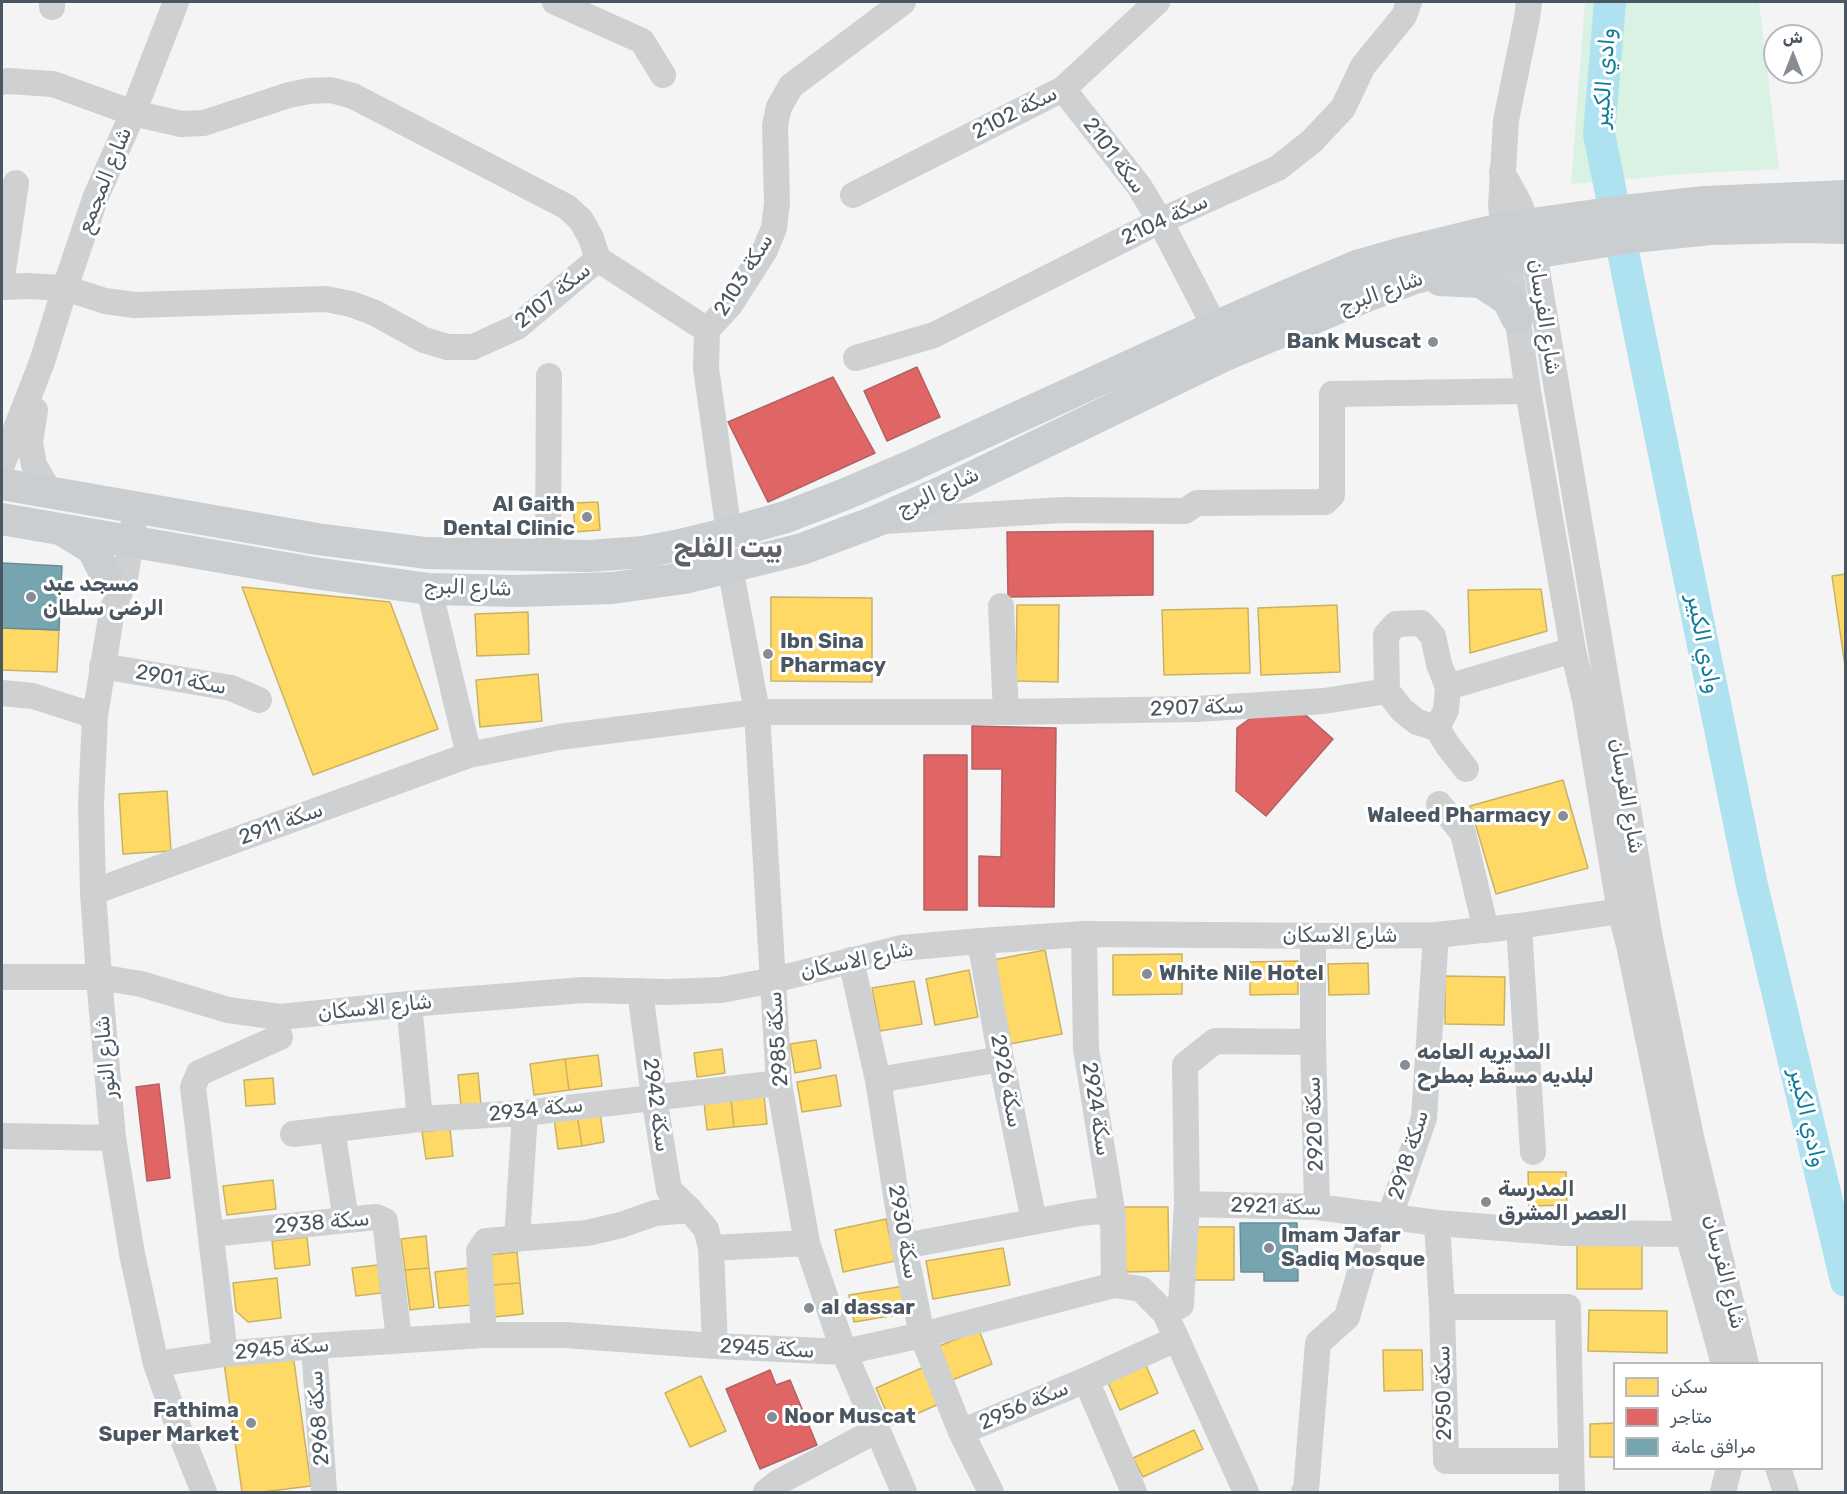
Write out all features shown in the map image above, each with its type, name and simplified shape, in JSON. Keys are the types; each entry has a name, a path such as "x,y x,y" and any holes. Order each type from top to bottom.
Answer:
{"main road":[{"name":"شارع البرج","path":"1798,212 1845,196"},
{"name":"شارع البرج","path":"2,519 314,573 429,588 517,591 612,588 685,578 802,549 873,522 946,490 1357,266 1407,252 1519,241 1567,233 1704,202 1798,212 1845,228"},
{"name":"شارع البرج","path":"2,484 317,539 426,553 589,556 643,552 680,545 786,517 1219,342 1360,299 1415,278 1489,260 1519,241"},
{"path":"1415,278 1481,282 1508,300 1517,318"},
{"path":"61,529 90,547 106,576"}],"street":[{"name":"شارع المجمع","path":"2,465 42,362 64,288 96,196 133,113 176,2"},
{"path":"555,2 642,41 663,75"},
{"name":"سكة 2103","path":"729,533 706,368 707,330 730,305 765,250 774,228 777,203 775,125 779,107 791,86 903,2"},
{"name":"سكة 2102","path":"853,195 1063,89 1157,2"},
{"name":"سكة 2104","path":"856,358 934,335 1160,221 1278,168 1312,141 1343,108 1363,66 1404,16 1409,2"},
{"path":"1519,241 1519,203 1502,172 1506,120 1529,2"},
{"name":"سكة 2107","path":"2,82 52,84 133,113 182,124 204,123 309,91 332,90 353,96 567,207 581,220 591,238 598,259 517,327 473,347 447,347 424,340 375,313 351,304 326,299 135,305 105,301 64,288 2,287"},
{"name":"سكة 2101","path":"1063,89 1139,186 1160,221 1219,342"},
{"path":"2,277 16,183"},
{"name":"شارع الفرسان","path":"1519,241 1517,318 1528,391 1573,650 1585,700 1620,911 1629,945 1688,1234 1723,1362"},
{"name":"شارع الفرسان","path":"1519,241 1650,939 1691,1137 1746,1362"},
{"path":"598,259 707,330"},
{"name":"شارع المجمع","path":"42,362 30,443 34,465 50,493"},
{"path":"548,556 549,376"},
{"path":"873,522 1063,510 1185,511 1197,503 1325,502 1332,495 1332,393 1528,391"},
{"name":"شارع النور","path":"112,611 106,576 121,539 127,506"},
{"name":"شارع النور","path":"121,539 125,579 112,611 102,666 95,716 91,804 93,892 113,1138 132,1254 156,1364 204,1492"},
{"name":"سكة 2985","path":"730,567 757,712 779,1083 807,1243 844,1352 904,1492"},
{"path":"429,588 470,755"},
{"path":"1000,606 1006,712"},
{"path":"1437,728 1446,710 1448,687 1438,664 1434,636 1421,623 1396,624 1386,635 1387,691 1402,710 1418,722 1437,728 1466,769"},
{"path":"1448,687 1573,650"},
{"name":"سكة 2901","path":"102,666 231,688 259,700"},
{"name":"سكة 2907","path":"757,712 1006,712 1209,708 1324,701 1387,691"},
{"path":"2,693 33,696 95,716"},
{"name":"سكة 2911","path":"93,892 470,755 559,736 757,712"},
{"path":"1439,804 1463,832 1486,930"},
{"name":"شارع الاسكان","path":"2,977 99,977 141,984 228,1010 280,1017 583,990 721,990 774,980 901,948 980,941 1084,934 1436,935 1519,926 1620,911"},
{"path":"1519,926 1533,1152"},
{"name":"سكة 2924","path":"1084,934 1086,1049 1113,1216 1114,1285"},
{"name":"سكة 2918","path":"1304,1492 1306,1490 1318,1343 1347,1317 1370,1238 1390,1216 1424,1118 1436,935"},
{"name":"سكة 2920","path":"1313,936 1317,1207"},
{"name":"سكة 2926","path":"980,941 1001,1059 1035,1221"},
{"name":"سكة 2930","path":"851,960 878,1080 904,1246 922,1335 961,1432 991,1492"},
{"name":"سكة 2942","path":"640,991 669,1190 706,1229 711,1248 715,1347"},
{"path":"409,1004 420,1119"},
{"path":"225,1354 193,1087 199,1073 280,1037"},
{"path":"1165,1313 1181,1305 1187,1204 1185,1065 1215,1041 1313,1042"},
{"path":"878,1080 1001,1059"},
{"name":"سكة 2934","path":"293,1134 420,1119 525,1113 779,1083"},
{"path":"516,1239 525,1113"},
{"path":"332,1130 346,1220"},
{"path":"2,1136 113,1138"},
{"name":"سكة 2921","path":"1187,1204 1317,1207 1437,1223 1565,1233 1688,1234"},
{"path":"484,1335 478,1251 486,1241 586,1233 621,1226 655,1213 690,1210"},
{"path":"904,1246 1098,1211 1113,1216"},
{"name":"سكة 2938","path":"211,1234 376,1217 385,1221 399,1340"},
{"name":"سكة 2950","path":"1437,1223 1442,1307 1446,1461 1571,1461"},
{"path":"711,1248 807,1243"},
{"name":"سكة 2945","path":"156,1364 225,1354 314,1346 484,1335 565,1335 715,1347 844,1352 922,1335 1114,1285 1142,1289 1165,1313 1246,1492"},
{"path":"1442,1307 1568,1307 1572,1492"},
{"name":"سكة 2956","path":"961,1432 1086,1380 1176,1339"},
{"name":"سكة 2968","path":"314,1346 324,1491"},
{"name":"سكة 2956","path":"1086,1380 1134,1492"},
{"path":"766,1492 777,1483 877,1430"},
{"path":"1723,1492 1728,1470"},
{"path":"1779,1470 1786,1492"}],"green space":[{"path":"1585,2 1759,2 1763,35 1763,84 1769,84 1779,169 1684,174 1571,184"}],"building: سكن":[{"name":"Al Gaith Dental Clinic","path":"598,502 600,530 575,532 573,503"},
{"path":"1846,574 1846,673 1832,576"},
{"path":"242,587 390,602 438,729 313,775"},
{"path":"1541,589 1547,631 1470,653 1468,590"},
{"path":"771,597 872,598 872,682 771,681"},
{"path":"1017,605 1059,605 1058,682 1016,681"},
{"path":"1337,605 1340,672 1261,675 1258,608"},
{"path":"1248,608 1250,673 1164,675 1162,610"},
{"path":"528,612 529,654 477,656 475,614"},
{"path":"2,628 59,630 57,672 2,670"},
{"path":"538,674 542,721 480,727 476,680"},
{"path":"1563,780 1588,868 1496,894 1470,806"},
{"path":"167,791 171,851 123,854 119,794"},
{"path":"1045,950 1062,1034 1010,1044 993,960"},
{"name":"White Nile Hotel","path":"1182,954 1182,994 1113,995 1113,955"},
{"path":"1298,961 1298,994 1250,995 1250,962"},
{"path":"1368,963 1369,994 1329,995 1328,964"},
{"path":"969,970 978,1017 935,1025 926,979"},
{"path":"1445,976 1505,977 1504,1025 1445,1024"},
{"path":"914,981 922,1024 880,1031 872,988"},
{"path":"816,1040 821,1068 795,1073 790,1044"},
{"path":"722,1049 725,1073 697,1077 694,1053"},
{"path":"598,1055 602,1086 569,1090 565,1059"},
{"path":"565,1059 569,1090 534,1095 530,1064"},
{"path":"478,1073 481,1104 461,1106 458,1075"},
{"path":"836,1075 841,1106 802,1112 797,1082"},
{"path":"273,1078 275,1104 246,1106 244,1080"},
{"path":"764,1095 767,1124 734,1127 731,1099"},
{"path":"731,1099 734,1127 707,1130 704,1102"},
{"path":"600,1112 604,1142 582,1146 577,1115"},
{"path":"577,1115 582,1146 558,1149 554,1118"},
{"path":"450,1129 453,1156 426,1159 422,1132"},
{"path":"1528,1172 1566,1172 1567,1205 1529,1206"},
{"path":"273,1180 276,1209 227,1215 223,1186"},
{"path":"1124,1207 1168,1207 1169,1271 1124,1272"},
{"path":"886,1219 895,1261 843,1272 835,1230"},
{"path":"1192,1227 1234,1227 1234,1280 1192,1280"},
{"path":"426,1236 429,1268 405,1270 401,1239"},
{"path":"307,1237 310,1265 275,1269 272,1241"},
{"path":"1577,1245 1642,1245 1642,1289 1577,1289"},
{"path":"1003,1248 1010,1285 933,1299 926,1261"},
{"path":"517,1252 520,1283 492,1285 489,1255"},
{"path":"378,1265 381,1293 356,1296 352,1268"},
{"path":"429,1268 434,1307 410,1310 405,1270"},
{"path":"468,1268 472,1305 439,1308 435,1272"},
{"path":"277,1278 281,1318 248,1322 236,1311 233,1283"},
{"path":"520,1283 523,1314 494,1317 492,1285"},
{"path":"904,1286 908,1313 854,1322 849,1295"},
{"path":"1589,1310 1667,1311 1667,1353 1588,1351"},
{"path":"979,1330 992,1364 947,1382 934,1348"},
{"path":"1383,1350 1422,1350 1423,1390 1384,1391"},
{"path":"293,1354 311,1486 242,1492 224,1363"},
{"path":"1144,1361 1158,1393 1120,1410 1106,1378"},
{"path":"924,1367 941,1403 892,1425 876,1388"},
{"path":"701,1376 726,1431 690,1447 665,1393"},
{"path":"1613,1423 1613,1457 1590,1457 1590,1424"},
{"path":"1194,1430 1203,1449 1143,1477 1133,1458"}],"building: متاجر":[{"path":"917,367 940,417 887,441 864,391"},
{"path":"833,377 875,453 768,502 728,422"},
{"path":"1153,531 1153,595 1008,597 1007,532"},
{"path":"1300,710 1333,739 1266,816 1236,791 1237,728 1256,714"},
{"path":"972,726 1056,728 1054,907 979,906 979,856 1001,857 1002,769 972,769"},
{"path":"924,755 967,755 967,910 924,910"},
{"path":"159,1084 170,1178 147,1181 136,1087"},
{"name":"Noor Muscat","path":"770,1370 776,1385 790,1380 817,1445 760,1469 726,1389"}],"building: مرافق عامة":[{"name":"مسجد عبد الرضى سلطان","path":"2,563 62,566 59,630 2,628"},
{"name":"Imam Jafar Sadiq Mosque","path":"1240,1223 1297,1223 1298,1281 1264,1281 1264,1272 1241,1272"}],"waterway":[{"name":"وادي الكبير","path":"1610,2 1599,134 1751,881 1846,1281"}],"place":[{"name":"Bank Muscat","path":"1433,342"},
{"name":"Al Gaith Dental Clinic","path":"587,517"},
{"name":"مسجد عبد الرضى سلطان","path":"31,597"},
{"name":"Ibn Sina Pharmacy","path":"768,654"},
{"name":"Waleed Pharmacy","path":"1563,816"},
{"name":"White Nile Hotel","path":"1147,974"},
{"name":"المديريه العامه لبلديه مسقط بمطرح","path":"1405,1065"},
{"name":"المدرسة العصر المشرق","path":"1486,1202"},
{"name":"Imam Jafar Sadiq Mosque","path":"1269,1248"},
{"name":"al dassar","path":"809,1308"},
{"name":"Noor Muscat","path":"772,1417"},
{"name":"Fathima Super Market","path":"251,1423"}],"district":[{"name":"بيت الفلج","path":"728,549"}]}
